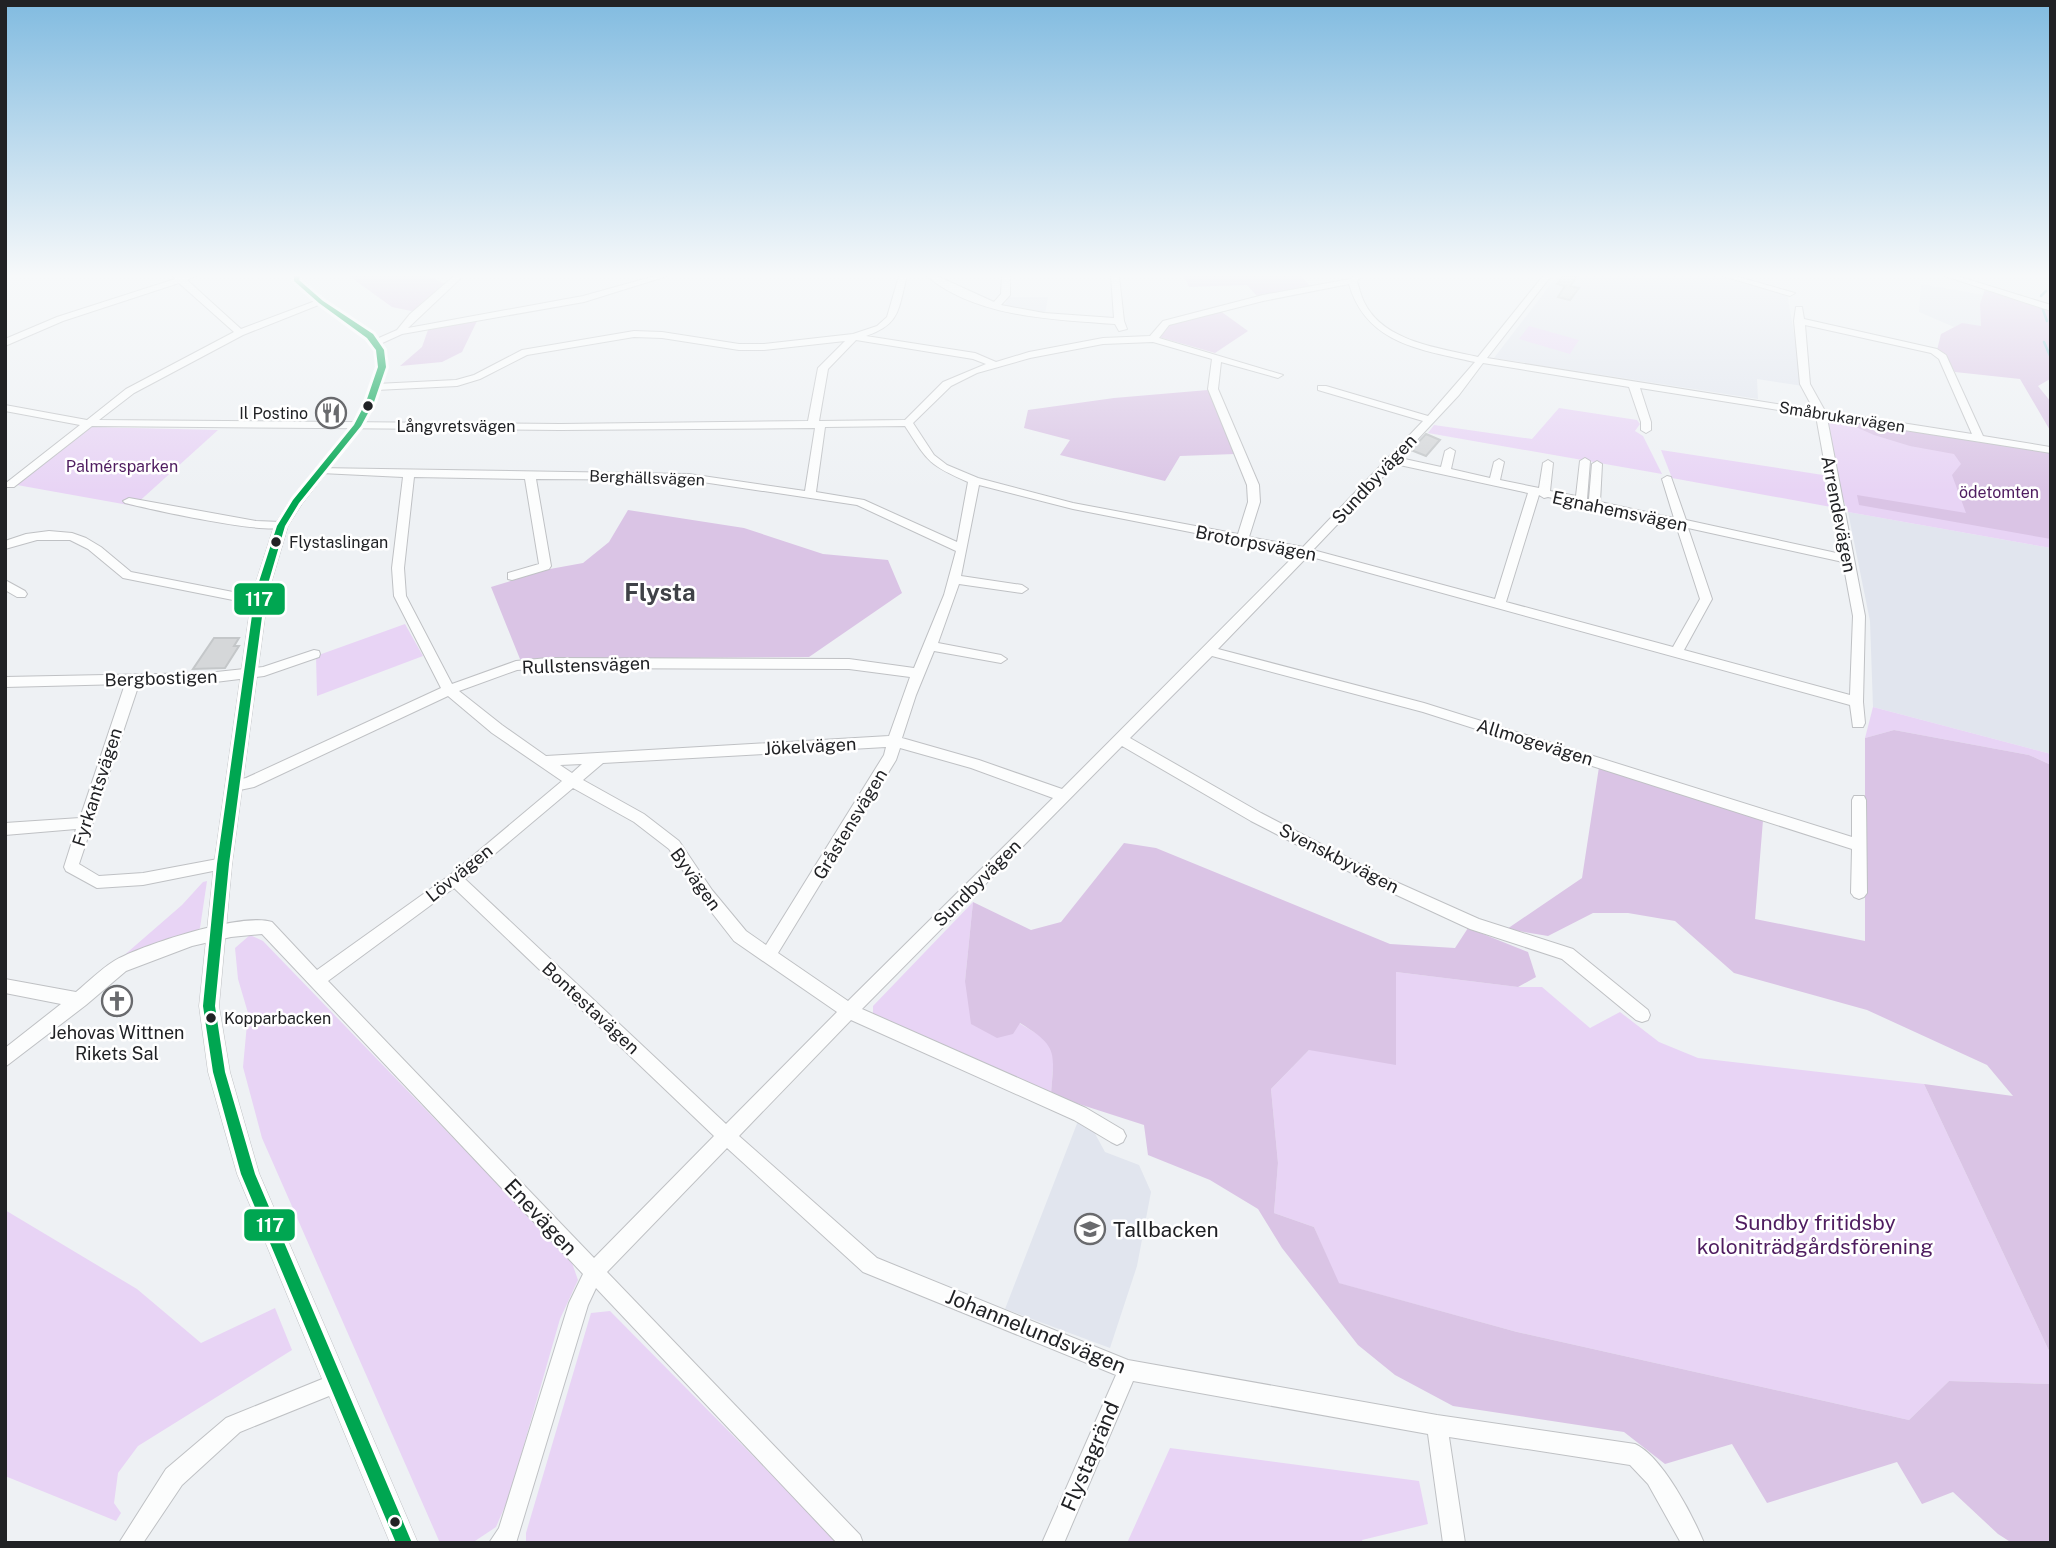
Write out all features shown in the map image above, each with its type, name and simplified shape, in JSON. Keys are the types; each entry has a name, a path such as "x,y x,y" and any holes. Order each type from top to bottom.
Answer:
{"street":[{"path":"10,485 130,391 210,348"},
{"path":"379,348 382,366 376,387 357,426 321,470 282,526 260,594 223,864 209,1006 219,1072 248,1174 404,1543"},
{"path":"376,387 457,383 477,377 506,359 549,348"},
{"path":"810,495 820,427 813,421 823,368 843,348"},
{"path":"926,348 975,356 996,365"},
{"path":"908,423 947,384 1029,355 1070,348"},
{"path":"1186,348 1278,375"},
{"name":"Småbrukarvägen","path":"1434,348 1480,360 1634,386 2050,450"},
{"name":"Sundbyvägen","path":"500,1543 508,1535 579,1303 593,1273 849,1010 1209,652 1394,460 1489,348"},
{"name":"Arrendevägen","path":"1802,348 1805,384 1821,414 1859,616 1856,702 1858,723"},
{"name":"Arrendevägen","path":"1924,348 1934,351 1943,358 1979,439"},
{"path":"1217,357 1213,389 1253,485 1254,502 1242,541"},
{"path":"1634,386 1646,422 1646,430"},
{"path":"1322,388 1429,420"},
{"name":"Långvretsvägen","path":"5,408 88,423 560,427 908,423"},
{"name":"Brotorpsvägen","path":"908,423 930,457 943,467 974,480 1073,506 1242,541 1305,551 1856,702"},
{"path":"1445,471 1450,451"},
{"name":"Egnahemsvägen","path":"1394,460 1847,559"},
{"path":"1493,483 1499,462"},
{"path":"1499,604 1548,463"},
{"path":"1587,504 1591,463"},
{"name":"Berghällsvägen","path":"321,470 409,474 689,477 860,502 962,550"},
{"name":"Byvägen","path":"409,474 398,568 400,596 449,690 497,729 572,780 639,818 674,845 707,895 740,936 768,956 849,1010 1080,1114 1117,1136"},
{"path":"512,576 545,566 530,475"},
{"path":"1667,479 1697,563 1706,598 1677,652"},
{"name":"Gråstensvägen","path":"768,956 891,757 918,673 955,579 974,480"},
{"path":"130,502 256,525 282,526"},
{"path":"5,545 33,536 67,537 95,548 115,568 127,575 233,596 260,594"},
{"path":"955,579 1022,589"},
{"path":"5,584 21,594"},
{"path":"930,646 1001,659"},
{"name":"Allmogevägen","path":"1209,652 1424,708 1858,845"},
{"name":"Bergbostigen","path":"5,682 207,678 264,671 314,654"},
{"name":"Rullstensvägen","path":"235,786 249,783 449,690 516,666 548,663 849,664 918,673"},
{"name":"Fyrkantsvägen","path":"134,678 71,867 97,882 143,879 223,864"},
{"name":"Svenskbyvägen","path":"1121,739 1256,817 1380,881 1475,924 1567,954 1642,1015"},
{"name":"Jökelvägen","path":"546,761 894,741 1000,772 1064,796"},
{"name":"Lövvägen","path":"316,980 455,879 598,759"},
{"path":"1859,800 1859,893"},
{"path":"5,829 85,822"},
{"name":"Bontestavägen","path":"455,879 727,1136"},
{"name":"Enevägen","path":"216,934 249,926 266,927 852,1543"},
{"path":"5,1059 120,966 142,956 216,934"},
{"path":"5,986 80,1000"},
{"name":"Johannelundsvägen","path":"727,1136 870,1265 1128,1370 1437,1424 1635,1455 1656,1476 1693,1543"},
{"name":"Flystagränd","path":"1053,1543 1128,1370"},
{"path":"130,1543 174,1477 233,1425 337,1383"},
{"path":"1437,1424 1454,1543"}],"shaded area":[{"path":"1501,348 1797,348 1803,386 1757,379 1758,399 1494,358"},
{"path":"1848,512 2051,548 2051,754 1873,707 1870,621"},
{"name":"Tallbacken","path":"1078,1121 1092,1128 1105,1152 1139,1165 1151,1192 1137,1266 1110,1348 1005,1309"}],"green space":[{"path":"421,348 464,348 462,352 442,362 400,366"},
{"path":"1198,348 1222,348 1215,353"},
{"path":"1550,348 1574,348 1570,354"},
{"path":"2050,348 2050,379 2038,386 2051,402 2051,432 2020,379 1955,372 1946,356 1937,350"},
{"path":"1208,390 1235,454 1180,456 1165,481 1060,455 1070,440 1024,428 1028,410 1114,398"},
{"path":"1559,408 1637,420 1640,424 1635,431 1643,436 1662,474 1428,433 1434,425 1532,439"},
{"name":"ödetomten","path":"1821,418 2051,453 2051,548 1848,512 1829,461"},
{"path":"1856,422 2051,453 2051,539 1859,505 1857,495 1966,513 1952,475 1961,464 1954,454 1910,446 1849,424"},
{"name":"Palmérsparken","path":"91,427 218,430 134,506 17,485"},
{"path":"1661,450 1823,475 1831,507 1672,478"},
{"path":"628,510 744,528 823,554 888,560 902,593 809,657 520,659 491,587 550,569 583,563 609,542"},
{"path":"405,624 423,656 317,696 316,656"},
{"path":"1873,707 2051,754 2051,765 2029,755 1894,730 1865,738"},
{"path":"1894,730 2029,755 2051,765 2051,1355 1924,1084 2013,1096 1987,1065 1867,1010 1734,973 1675,921 1628,913 1593,913 1548,936 1507,929 1582,878 1599,767 1763,820 1755,919 1865,941 1865,738"},
{"path":"1124,843 1156,848 1390,944 1455,948 1468,928 1528,952 1536,977 1518,987 1396,972 1396,1065 1309,1050 1271,1089 1278,1163 1274,1213 1314,1227 1339,1283 1517,1332 1909,1420 1949,1381 2051,1384 2051,1543 2012,1543 1998,1534 1953,1492 1922,1504 1897,1462 1767,1503 1732,1444 1665,1464 1624,1432 1453,1406 1395,1375 1358,1345 1282,1248 1258,1209 1210,1180 1148,1155 1144,1125 1051,1095 1051,1052 1042,1038 1033,1031 1020,1023 1013,1034 997,1038 971,1024 965,981 973,902 1031,930 1061,922"},
{"path":"207,881 200,928 195,933 121,958 182,905 203,882"},
{"path":"973,902 965,981 1019,1023 1044,1038 1054,1054 1051,1095 873,1018 873,1006"},
{"path":"250,935 263,941 571,1260 578,1280 560,1319 509,1497 496,1527 472,1543 440,1543 262,1138 243,1067 248,1013 238,979 235,948"},
{"name":"Sundby fritidsby koloniträdgårdsförening","path":"1396,972 1518,987 1542,987 1590,1028 1620,1012 1659,1042 1698,1058 1924,1084 2051,1355 2051,1384 1949,1381 1909,1420 1517,1332 1338,1283 1314,1227 1274,1213 1278,1163 1271,1089 1309,1050"},
{"path":"5,1210 137,1289 201,1343 275,1308 292,1350 138,1446 118,1473 114,1503 121,1513 116,1521 5,1476"},
{"path":"610,1311 839,1543 526,1543 526,1533 591,1313"},
{"path":"1170,1448 1419,1481 1428,1524 1362,1540 1363,1543 1127,1543"}],"building":[{"path":"1426,434 1440,440 1426,456 1411,450"},
{"path":"214,638 239,638 234,646 239,646 225,668 193,669"}],"waterway":[{"path":"2047,348 2051,358"}],"transit line":[{"name":"117","path":"379,348 382,367 370,402 357,426 296,502 281,526 260,594 223,864 209,1006 219,1072 248,1174 404,1543"}],"place":[{"name":"Il Postino","path":"331,413"},
{"name":"Flystaslingan","path":"276,542"},
{"name":"Jehovas Wittnen Rikets Sal","path":"117,1001"},
{"name":"Kopparbacken","path":"211,1018"},
{"name":"Tallbacken","path":"1090,1229"}],"district":[{"name":"Flysta","path":"660,592"}]}
